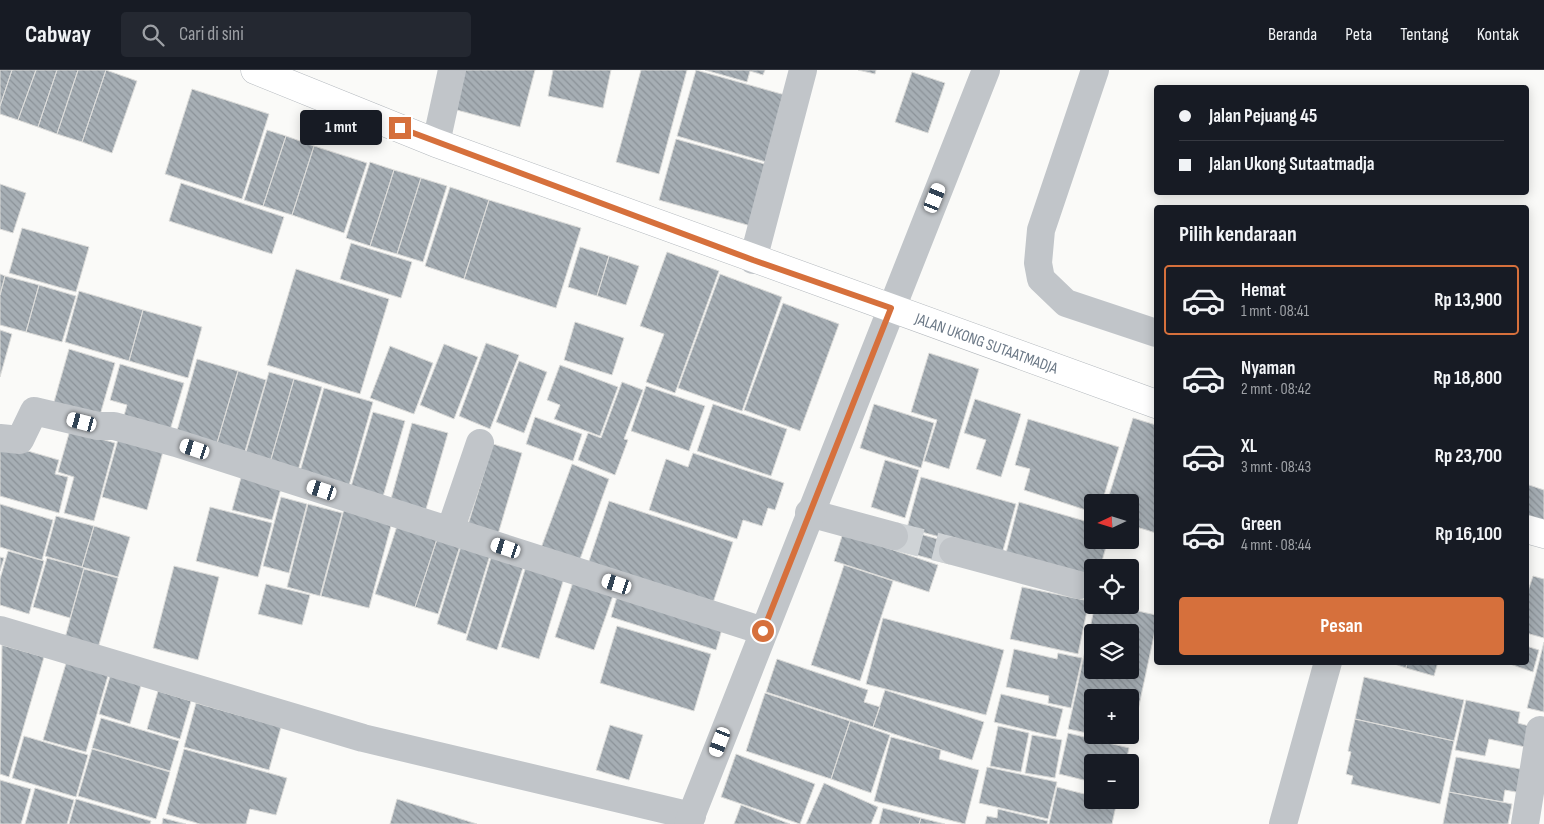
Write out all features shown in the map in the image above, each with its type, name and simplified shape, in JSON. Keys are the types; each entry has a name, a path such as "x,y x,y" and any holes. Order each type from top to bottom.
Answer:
{"main road":[{"name":"JALAN UKONG SUTAATMADJA","path":"255,70 436,143 753,260 1154,403"},
{"path":"1529,530 1544,534"}],"street":[{"path":"436,143 452,70"},
{"path":"753,260 804,70"},
{"path":"0,630 363,738 690,820 809,513 986,70"},
{"path":"1095,70 1041,230 1038,263 1041,279 1066,303 1154,332"},
{"path":"0,438 20,440 34,411 98,426 114,426 176,443 763,631"},
{"path":"450,530 480,443"},
{"path":"809,513 894,536"},
{"path":"953,551 1080,585"},
{"path":"1283,824 1327,665"},
{"path":"1525,824 1540,730"}],"building":[{"path":"0,70 12,70 0,106"},
{"path":"12,70 36,70 18,120 0,114 0,106"},
{"path":"36,70 57,70 38,127 18,120"},
{"path":"57,70 78,70 57,134 38,127"},
{"path":"78,70 106,70 82,142 57,134"},
{"path":"106,70 137,81 112,153 82,142"},
{"path":"463,70 535,70 520,127 453,109"},
{"path":"553,70 611,70 603,108 548,96"},
{"path":"641,70 687,70 659,174 616,162"},
{"path":"696,70 785,95 766,162 677,136"},
{"path":"705,70 765,70 763,75 750,71 747,82"},
{"path":"858,70 876,70 875,74"},
{"path":"912,72 945,83 928,133 895,122"},
{"path":"192,89 269,114 242,199 165,174"},
{"path":"267,130 286,136 263,206 244,200"},
{"path":"286,136 314,146 292,215 263,206"},
{"path":"676,139 768,165 751,226 659,200"},
{"path":"314,146 367,163 344,233 292,215"},
{"path":"370,162 394,170 370,246 346,238"},
{"path":"394,170 421,178 397,254 370,246"},
{"path":"421,178 447,186 423,262 397,254"},
{"path":"181,183 284,217 272,254 169,221"},
{"path":"0,184 26,193 13,233 0,229"},
{"path":"450,187 489,200 464,279 425,266"},
{"path":"489,200 581,228 556,308 464,279"},
{"path":"22,228 89,247 76,292 9,273"},
{"path":"351,243 412,262 401,298 340,279"},
{"path":"580,247 609,256 597,296 568,287"},
{"path":"667,252 719,271 675,393 646,382 664,334 640,326"},
{"path":"609,256 639,266 626,305 597,296"},
{"path":"296,269 389,299 360,394 267,365"},
{"path":"0,274 5,276 0,295"},
{"path":"720,274 782,297 742,411 678,388"},
{"path":"5,276 39,285 26,332 0,325 0,295"},
{"path":"39,285 76,296 62,342 26,332"},
{"path":"79,291 143,310 129,361 65,342"},
{"path":"783,303 839,324 800,431 744,410"},
{"path":"143,310 202,327 188,378 129,361"},
{"path":"575,322 624,338 612,375 564,360"},
{"path":"0,330 12,334 0,377"},
{"path":"486,343 519,355 490,429 459,416"},
{"path":"444,344 478,357 454,419 420,405"},
{"path":"390,346 433,363 414,414 370,398"},
{"path":"69,349 115,363 98,422 52,409"},
{"path":"929,353 979,369 949,469 924,461 937,420 911,412"},
{"path":"197,359 238,371 215,450 175,438"},
{"path":"519,361 547,372 524,433 496,422"},
{"path":"120,364 184,383 168,437 122,423 127,405 110,400"},
{"path":"560,365 618,387 600,436 554,419 560,405 547,400"},
{"path":"238,371 266,380 243,458 215,450"},
{"path":"269,372 294,379 269,466 244,459"},
{"path":"294,379 322,387 297,474 269,466"},
{"path":"622,382 643,390 624,439 628,440 615,475 578,460 588,433 601,438"},
{"path":"646,386 705,406 689,451 631,431"},
{"path":"324,388 373,402 348,489 299,475"},
{"path":"975,399 1021,414 1001,477 976,469 986,440 964,433"},
{"path":"713,404 787,429 771,476 697,451"},
{"path":"874,404 934,423 921,468 860,448"},
{"path":"373,412 405,421 382,500 350,490"},
{"path":"535,417 582,434 573,461 526,444"},
{"path":"1133,418 1154,424 1154,532 1139,528 1139,494 1109,494"},
{"path":"1028,419 1119,447 1104,494 1084,494 1084,509 1024,490 1030,469 1015,465"},
{"path":"412,423 448,433 424,516 389,506"},
{"path":"70,430 115,443 94,521 64,513 74,477 58,472"},
{"path":"119,436 164,448 147,510 102,497"},
{"path":"0,443 59,460 55,474 68,477 59,513 0,496"},
{"path":"493,444 522,453 496,541 466,531"},
{"path":"693,453 784,483 775,510 768,508 762,526 743,520 737,539 649,510 666,459 688,467"},
{"path":"885,460 919,470 905,518 871,507"},
{"path":"572,464 609,479 579,562 541,548"},
{"path":"242,474 282,485 272,520 232,510"},
{"path":"921,477 1016,504 1002,554 907,528"},
{"path":"1529,485 1544,490 1544,525 1529,520"},
{"path":"281,497 307,504 289,573 263,566"},
{"path":"609,501 733,542 711,609 587,567"},
{"path":"1019,502 1084,521 1084,549 1105,549 1103,559 1084,559 1084,579 1005,557"},
{"path":"0,504 53,520 42,560 0,547"},
{"path":"308,504 342,513 320,596 287,587"},
{"path":"210,507 272,523 258,577 196,561"},
{"path":"344,509 392,522 369,608 321,596"},
{"path":"56,516 94,526 82,567 45,556"},
{"path":"94,526 130,537 118,577 82,567"},
{"path":"397,526 437,539 415,607 375,594"},
{"path":"896,527 955,544 949,564 891,548"},
{"path":"843,533 938,565 929,592 834,561"},
{"path":"437,539 460,546 438,614 415,607"},
{"path":"461,546 490,555 466,634 437,624"},
{"path":"8,551 44,561 29,614 0,605 0,579"},
{"path":"493,551 525,561 497,650 466,640"},
{"path":"0,557 4,558 0,571"},
{"path":"47,558 84,568 70,618 33,607"},
{"path":"527,563 565,575 539,659 501,647"},
{"path":"844,565 893,581 860,681 811,665"},
{"path":"174,566 219,577 198,660 153,648"},
{"path":"84,569 118,578 98,648 65,638"},
{"path":"575,576 615,590 594,650 555,637"},
{"path":"1533,576 1544,579 1544,638 1529,634 1529,588"},
{"path":"266,584 310,595 302,625 258,614"},
{"path":"1022,587 1084,600 1084,614 1086,614 1078,654 1010,639"},
{"path":"619,590 724,622 716,650 611,617"},
{"path":"1139,611 1154,615 1154,635 1139,706 1139,689 1084,689 1084,732 1068,729 1084,656 1084,679 1139,679 1139,624 1091,624 1093,614 1139,614"},
{"path":"883,618 1004,650 986,715 866,684"},
{"path":"617,626 711,654 694,711 600,683"},
{"path":"1544,642 1544,712 1527,708"},
{"path":"2,645 44,657 9,777 0,774"},
{"path":"1529,647 1539,650 1533,672 1513,665 1529,665"},
{"path":"1014,649 1057,659 1058,653 1082,658 1071,708 1048,703 1049,696 1006,687"},
{"path":"777,659 868,690 864,702 880,707 873,727 766,692"},
{"path":"67,660 109,672 86,752 43,740"},
{"path":"1406,665 1437,665 1434,676 1406,668"},
{"path":"111,673 142,682 130,724 99,714"},
{"path":"1364,677 1464,700 1454,741 1355,719"},
{"path":"885,690 984,722 972,760 873,727"},
{"path":"158,691 191,701 180,739 147,729"},
{"path":"765,693 850,721 831,779 746,751"},
{"path":"1001,694 1063,709 1056,737 994,722"},
{"path":"1466,700 1520,712 1518,723 1529,726 1525,747 1489,739 1485,756 1455,750"},
{"path":"196,703 281,727 269,770 184,747"},
{"path":"101,718 179,741 170,771 92,748"},
{"path":"1355,719 1454,741 1440,804 1351,784 1353,776 1346,774 1351,752 1348,751"},
{"path":"850,721 890,735 871,793 831,779"},
{"path":"610,725 643,735 629,780 596,770"},
{"path":"998,726 1029,733 1021,772 990,766"},
{"path":"1068,733 1084,737 1084,744 1113,744 1129,748 1128,754 1084,754 1084,780 1059,774"},
{"path":"1032,735 1062,740 1055,778 1025,773"},
{"path":"24,736 88,755 76,797 12,778"},
{"path":"891,737 941,750 939,759 979,770 965,824 874,801"},
{"path":"92,749 170,772 156,819 78,796"},
{"path":"184,749 287,778 276,815 250,809 246,824 200,824 166,814"},
{"path":"736,754 815,784 800,824 721,797"},
{"path":"1456,757 1526,770 1521,793 1505,790 1503,802 1449,792"},
{"path":"987,767 1057,782 1048,819 979,803"},
{"path":"0,780 31,789 21,824 0,824"},
{"path":"824,783 878,807 871,824 806,824"},
{"path":"1057,787 1084,794 1084,809 1115,809 1112,824 1049,824"},
{"path":"35,788 74,800 67,824 25,824"},
{"path":"1449,792 1512,804 1508,824 1443,824"},
{"path":"76,799 151,821 150,824 69,824"},
{"path":"397,799 477,824 390,824"},
{"path":"741,805 790,824 734,824"},
{"path":"883,808 921,818 919,824 879,824"},
{"path":"998,809 1048,821 1047,824 985,824 987,816 997,818"},
{"path":"163,818 186,824 162,824"},
{"path":"921,818 945,824 919,824"}],"tunnel":[{"path":"894,536 953,551"}],"route":[{"path":"400,128 753,260 891,308 763,631"}]}
